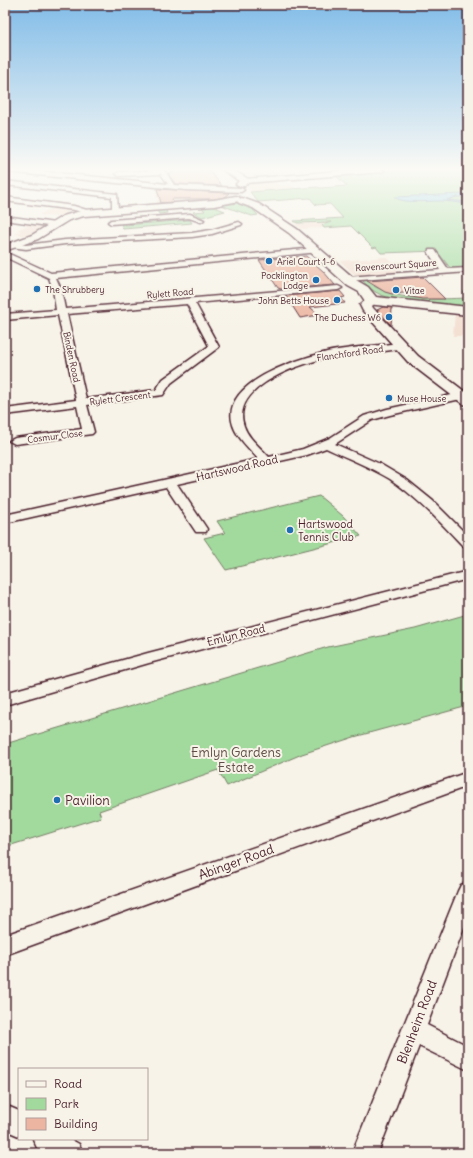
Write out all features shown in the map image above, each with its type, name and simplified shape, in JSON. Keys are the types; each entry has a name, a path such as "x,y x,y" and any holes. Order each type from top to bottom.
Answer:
{"main road":[{"path":"282,224 293,231 316,250 350,281 350,285 362,297 378,304 468,311"},
{"path":"13,246 42,233 55,225"},
{"path":"371,301 366,305 366,309 400,346 423,368 466,399"}],"street":[{"path":"48,224 55,225"},
{"path":"5,240 13,246 26,247 65,242 192,235 212,232 239,224"},
{"path":"5,254 50,276 316,250"},
{"name":"Ravenscourt Square","path":"432,252 446,272"},
{"name":"Ravenscourt Square","path":"350,281 468,270"},
{"name":"Binden Road","path":"50,276 54,279 57,289 82,403"},
{"name":"Rylett Road","path":"5,317 338,288"},
{"name":"Rylett Crescent","path":"5,412 159,393 166,381 214,347 190,301"},
{"name":"Flanchford Road","path":"266,461 246,438 237,421 236,412 238,402 250,388 278,372 312,359 336,354 400,346"},
{"name":"Hartswood Road","path":"5,519 307,452 327,444 368,418 387,412 466,399"},
{"name":"Cosmur Close","path":"15,441 88,432 82,403"},
{"path":"327,444 403,482 416,492 468,544"},
{"path":"170,483 201,529"},
{"name":"Emlyn Road","path":"5,699 98,671 468,575"},
{"name":"Abinger Road","path":"5,945 468,779"},
{"name":"Blenheim Road","path":"365,1153 468,891"},
{"path":"414,1031 468,1058"},
{"path":"5,1117 18,1124"}],"shaded area":[{"path":"29,224 48,225 28,236 15,234 21,231 17,230"},
{"path":"294,224 327,224 322,226 324,228 302,229"},
{"path":"386,257 397,266 393,266 401,273 357,277 340,261"},
{"path":"455,313 468,315 468,336 453,336"}],"green space":[{"path":"121,224 180,224 123,229"},
{"path":"468,224 468,269 451,269 437,251 381,253 376,247 373,248 351,226 324,228 322,225"},
{"path":"388,278 390,280 374,286 396,295 408,297 433,299 468,298 468,308 414,303 393,299 381,295 362,280"},
{"path":"463,292 468,293 468,298"},
{"name":"Hartswood Tennis Club","path":"319,496 343,516 361,536 226,570 204,538 225,533 217,521"},
{"name":"Emlyn Gardens Estate","path":"468,614 468,706 354,737 302,754 227,786 218,770 99,811 101,817 5,847 5,744 328,647 415,629"}],"building":[{"path":"306,256 323,271 335,285 281,289 278,288 259,260"},
{"path":"423,277 445,299 422,299 407,296 415,292 392,294 385,292 367,281"},
{"path":"340,291 345,297 341,298 345,303 310,307 319,315 300,318 286,296"},
{"name":"The Duchess W6","path":"383,307 392,308 391,325 377,310"}],"place":[{"name":"Ariel Court 1-6","path":"269,261"},
{"name":"Pocklington Lodge","path":"316,280"},
{"name":"The Shrubbery","path":"37,289"},
{"name":"Vitae","path":"396,290"},
{"name":"John Betts House","path":"337,300"},
{"name":"The Duchess W6","path":"389,317"},
{"name":"Muse House","path":"389,398"},
{"name":"Hartswood Tennis Club","path":"290,530"},
{"name":"Pavilion","path":"57,800"}]}
